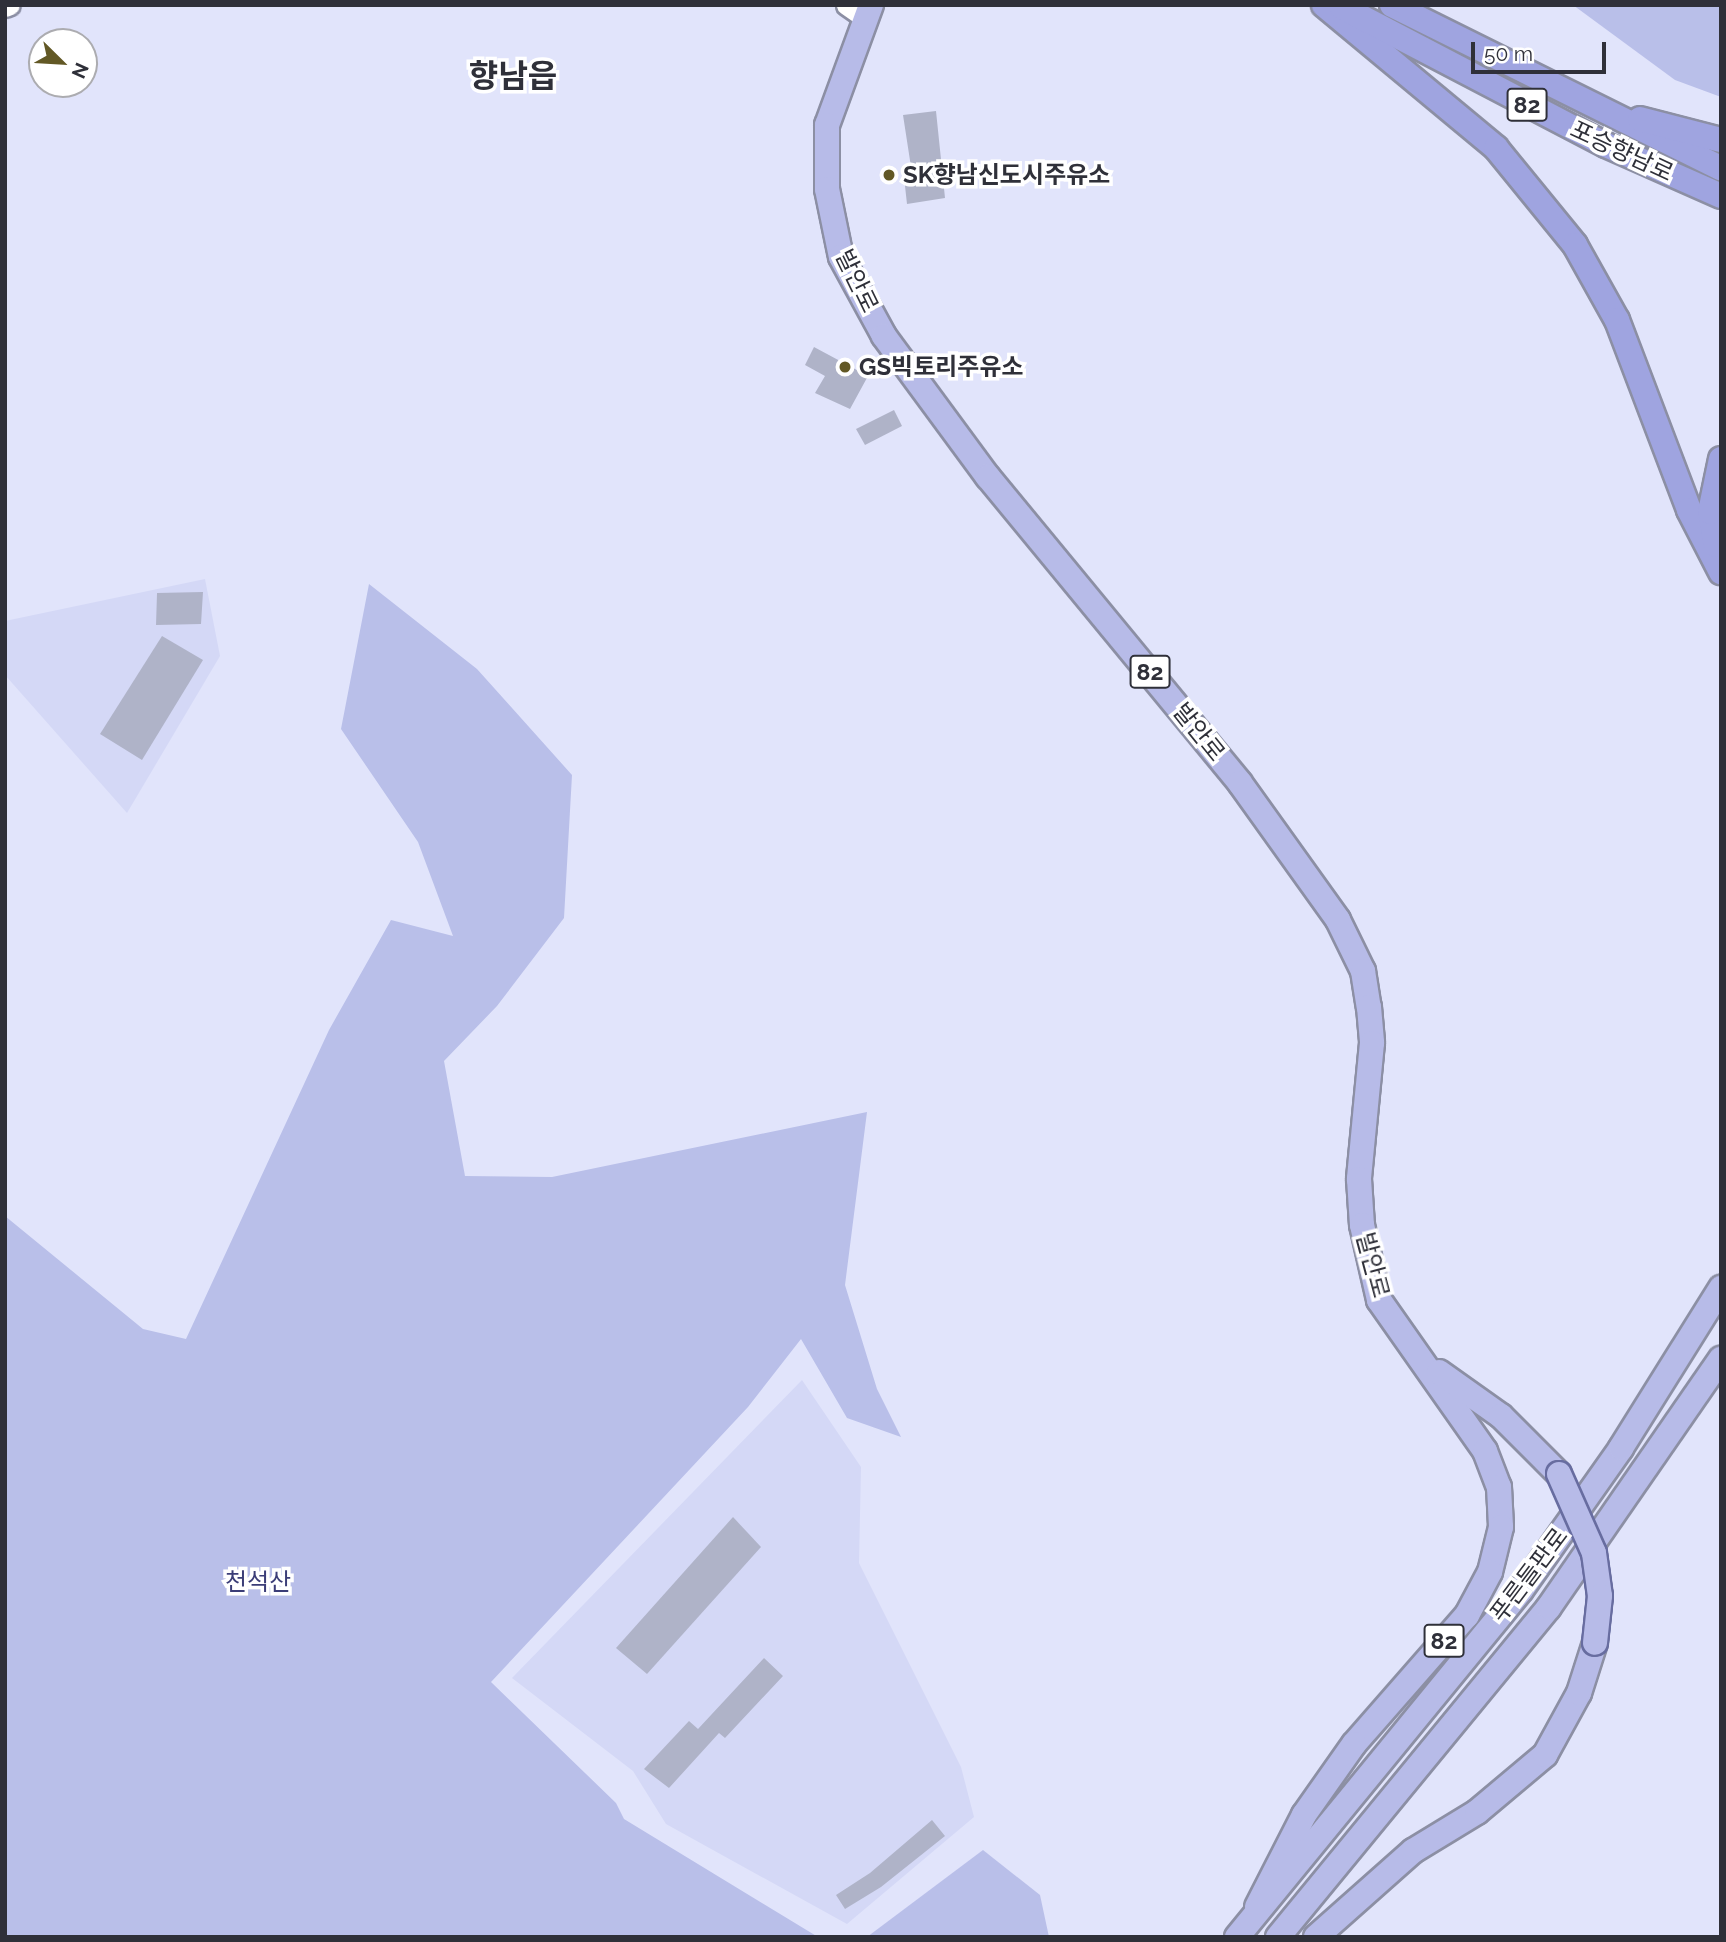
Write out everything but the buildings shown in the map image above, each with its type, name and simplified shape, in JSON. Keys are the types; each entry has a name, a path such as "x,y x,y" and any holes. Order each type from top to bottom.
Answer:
{"highway":[{"path":"1324,5 1496,148 1575,245 1617,320 1689,510 1721,570"},
{"name":"포승향남로","path":"1338,5 1606,145 1721,196"},
{"name":"포승향남로","path":"1392,5 1590,107 1721,168"},
{"path":"1590,107 1721,140"},
{"path":"1721,460 1710,512 1721,570"}],"main road":[{"name":"발안로","path":"860,9 827,125 827,189 841,257 884,336 988,477 1240,783 1338,920 1363,971 1369,1007 1372,1043 1359,1179 1369,1264 1379,1300 1416,1354"},
{"name":"푸른들판로","path":"1257,1907 1521,1590 1621,1448 1721,1288"},
{"name":"82","path":"1316,1937 1413,1851 1477,1812 1545,1755 1579,1693 1595,1643 1600,1596 1594,1553 1559,1474 1501,1416 1416,1354"},
{"name":"82","path":"1237,1937 1257,1907 1304,1815 1354,1744 1467,1615 1490,1572 1501,1527 1499,1487 1485,1451 1416,1354"},
{"name":"푸른들판로","path":"1278,1937 1549,1607 1721,1359"}],"street":[{"path":"5,7 10,5"}],"shaded area":[{"path":"205,579 220,656 127,813 5,675 5,621"},
{"path":"802,1380 861,1467 859,1563 961,1767 974,1817 847,1924 666,1824 633,1771 512,1678"}],"green space":[{"path":"1573,5 1721,5 1721,97 1675,80"},
{"name":"천석산","path":"369,584 477,669 572,775 564,918 497,1006 444,1061 465,1176 552,1177 867,1112 845,1285 877,1389 901,1437 847,1418 801,1339 748,1407 491,1682 616,1803 624,1819 818,1937 5,1937 5,1216 143,1329 186,1339 329,1030 391,920 453,936 418,842 341,729"},
{"path":"983,1850 1040,1895 1049,1937 867,1937"}],"place":[{"name":"SK향남신도시주유소","path":"889,175"},
{"name":"GS빅토리주유소","path":"845,367"}],"district":[{"name":"향남읍","path":"513,76"}]}
